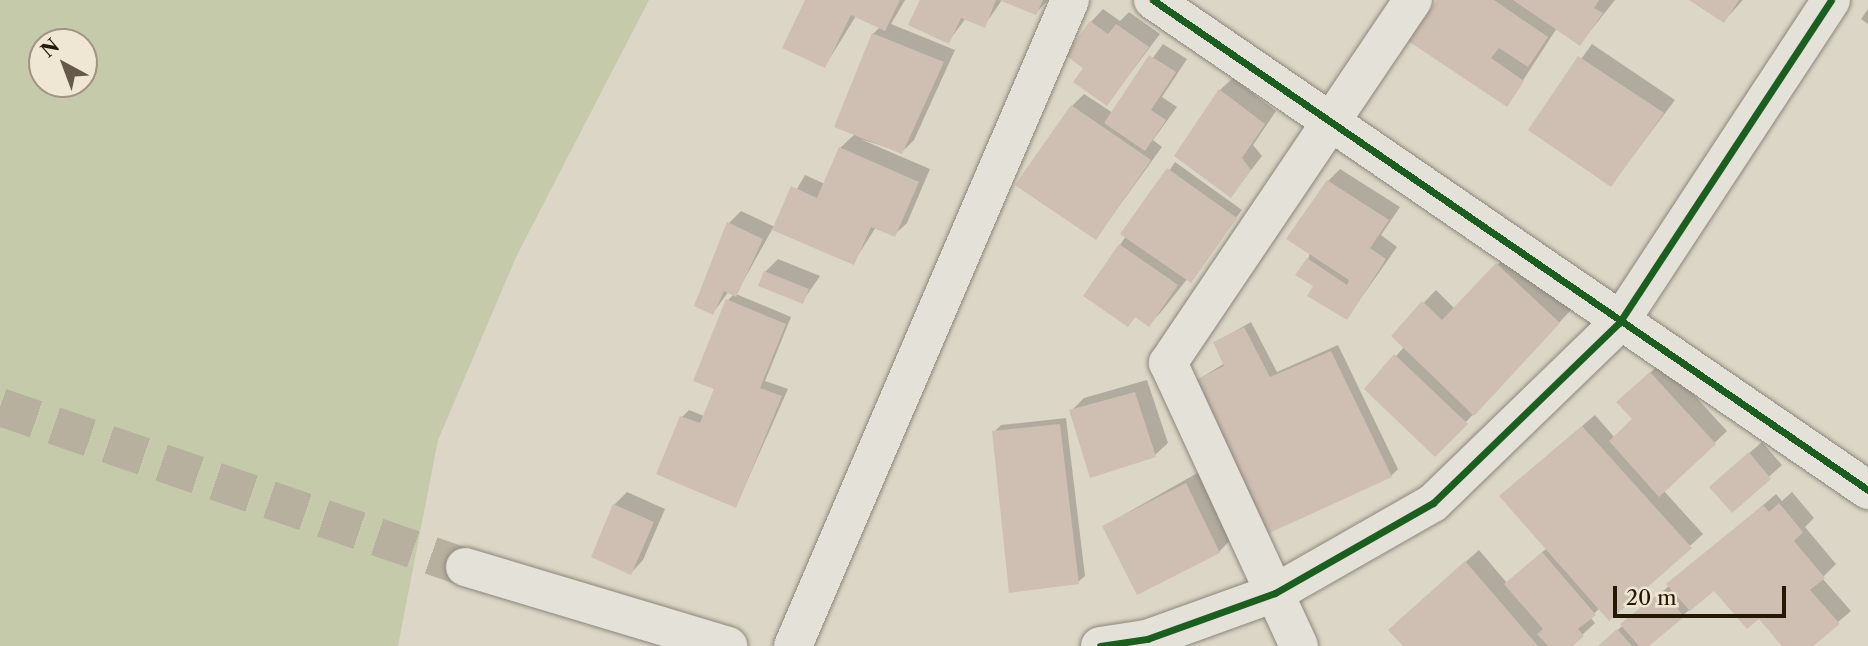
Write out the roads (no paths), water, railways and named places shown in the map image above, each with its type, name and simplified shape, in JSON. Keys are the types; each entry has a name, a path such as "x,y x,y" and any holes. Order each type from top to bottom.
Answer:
{"street":[{"path":"793,646 1070,0"},
{"path":"1153,0 1327,125 1868,490"},
{"path":"1299,646 1168,363 1413,0"},
{"path":"1100,646 1147,639 1275,593 1433,503 1619,323 1831,0"},
{"path":"465,567 728,646"}],"tunnel":[{"path":"0,407 465,567"}]}
